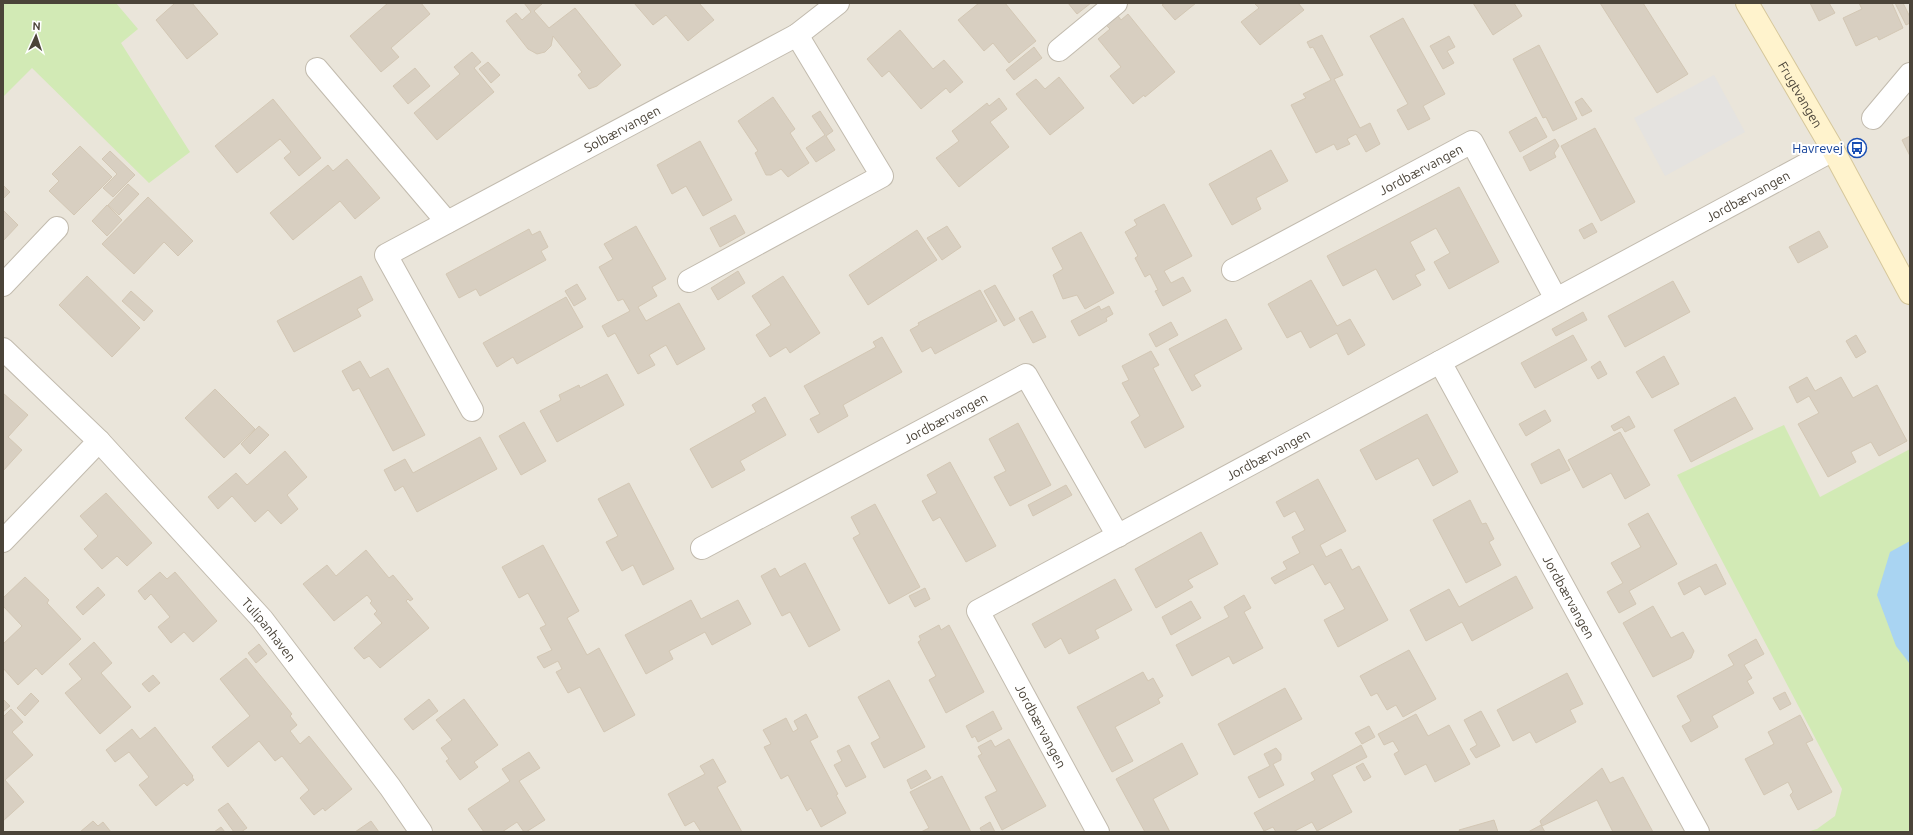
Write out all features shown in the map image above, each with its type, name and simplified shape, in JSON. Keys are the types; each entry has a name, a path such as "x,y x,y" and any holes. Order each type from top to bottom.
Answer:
{"street":[{"name":"Solbærvangen","path":"472,410 386,254 798,35 838,3"},
{"path":"1059,50 1116,3"},
{"name":"Frugtvangen","path":"1747,3 1833,150 1910,293"},
{"path":"689,281 882,176 798,35"},
{"path":"317,70 447,222"},
{"path":"1873,118 1910,74"},
{"name":"Jordbærvangen","path":"1233,270 1472,142 1556,299"},
{"name":"Jordbærvangen","path":"1098,832 978,611 1833,150"},
{"path":"3,285 57,228"},
{"name":"Tulipanhaven","path":"3,349 99,441 262,619 390,787 421,832"},
{"name":"Jordbærvangen","path":"1440,362 1698,832"},
{"name":"Jordbærvangen","path":"702,548 1026,375 1118,536"},
{"path":"3,541 99,441"}],"shaded area":[{"path":"3,3 1910,3 1910,832 3,832"},
{"path":"1714,75 1745,132 1665,176 1634,118"}],"green space":[{"path":"3,3 116,3 138,29 121,43 190,152 149,183 32,68 3,97"},
{"path":"1784,425 1820,497 1910,449 1910,832 1806,832 1817,829 1835,816 1842,789 1677,475"}],"water":[{"path":"1910,541 1910,664 1896,646 1877,595 1890,552"}],"building":[{"path":"173,3 192,3 218,34 187,59 156,20 174,4"},
{"path":"388,3 421,3 430,14 391,48 399,57 381,72 350,36"},
{"path":"524,3 543,3 534,11 549,28 575,8 621,65 597,86 589,89 578,75 582,72 553,36 551,46 545,52 537,54 528,49 506,21 516,13 522,20 531,12"},
{"path":"634,3 699,3 714,20 688,41 666,15 653,25"},
{"path":"979,3 1005,3 1036,41 1009,63 993,43 984,51 958,20"},
{"path":"1068,3 1091,3 1077,14"},
{"path":"1165,3 1196,3 1175,20 1162,5"},
{"path":"1254,3 1298,3 1304,10 1260,45 1241,22 1259,8"},
{"path":"1473,3 1514,3 1522,16 1493,35"},
{"path":"1600,3 1643,3 1688,74 1657,93"},
{"path":"1810,3 1829,3 1835,13 1819,21"},
{"path":"1859,3 1892,3 1903,28 1879,40 1877,36 1856,46 1843,18 1862,9"},
{"path":"1895,3 1903,3 1910,17 1910,23 1906,25"},
{"path":"1116,13 1121,20 1128,14 1175,72 1145,97 1144,95 1133,104 1110,76 1121,67 1098,39 1110,29 1104,23"},
{"path":"1403,18 1445,94 1423,106 1430,119 1408,130 1397,110 1408,104 1370,36"},
{"path":"900,30 933,69 944,60 963,82 950,93 946,88 921,109 889,71 882,77 867,59"},
{"path":"1322,35 1343,75 1334,79 1360,128 1370,123 1380,144 1366,152 1356,134 1347,139 1350,144 1337,150 1334,144 1316,153 1291,105 1306,98 1303,94 1331,80 1313,47 1310,48 1307,42"},
{"path":"1449,36 1455,47 1447,51 1454,63 1443,69 1430,46"},
{"path":"1539,45 1577,119 1553,131 1546,117 1543,118 1513,59"},
{"path":"1034,47 1042,58 1014,80 1006,70"},
{"path":"472,52 481,62 474,68 494,92 437,140 414,113 460,74 454,67"},
{"path":"488,62 500,75 491,83 479,69"},
{"path":"415,68 430,86 408,104 393,86"},
{"path":"1059,77 1084,108 1050,135 1016,94 1036,79 1045,89"},
{"path":"773,97 795,129 790,133 809,163 788,177 781,169 771,175 766,175 755,153 758,151 738,121"},
{"path":"999,98 1007,109 990,122 1009,147 959,187 936,158 959,141 952,131 987,103 989,106"},
{"path":"1582,98 1592,111 1582,116 1575,102"},
{"path":"273,99 321,158 299,176 284,158 291,152 280,139 237,173 215,146"},
{"path":"820,111 833,131 826,136 835,150 816,162 806,148 825,135 812,116"},
{"path":"1536,117 1547,137 1520,152 1509,132"},
{"path":"1595,128 1635,202 1601,221 1561,146"},
{"path":"1910,136 1910,156 1902,140"},
{"path":"1555,139 1559,146 1554,153 1556,157 1530,171 1523,157"},
{"path":"700,141 732,200 703,216 686,186 672,194 657,165"},
{"path":"80,146 112,177 74,215 49,191 59,181 52,174"},
{"path":"1271,150 1288,181 1256,198 1261,209 1232,225 1209,184"},
{"path":"110,151 135,175 113,197 103,188 117,174 102,159"},
{"path":"347,159 380,198 355,219 340,201 293,240 270,213 328,165 333,171"},
{"path":"128,184 139,194 119,215 108,205"},
{"path":"3,185 10,192 3,199"},
{"path":"1459,187 1499,262 1449,289 1434,262 1450,253 1436,228 1410,242 1425,270 1415,275 1421,285 1393,300 1376,269 1343,286 1327,256"},
{"path":"148,197 193,241 178,256 164,242 134,274 102,244"},
{"path":"1164,204 1192,256 1164,271 1171,283 1183,277 1191,291 1163,306 1155,291 1158,290 1150,274 1145,277 1135,258 1138,256 1125,232 1137,225 1134,220"},
{"path":"107,205 122,220 107,236 92,221"},
{"path":"3,210 18,225 3,241"},
{"path":"735,215 745,233 720,247 710,228"},
{"path":"1592,223 1597,232 1584,239 1579,230"},
{"path":"636,226 666,279 652,287 657,296 638,307 646,321 679,303 705,349 677,365 666,345 649,355 655,365 638,374 615,333 608,337 602,326 630,311 623,299 618,301 599,267 613,259 604,244"},
{"path":"947,226 961,247 942,260 927,238"},
{"path":"529,229 532,235 540,231 548,247 541,251 546,260 480,296 476,289 459,298 446,274"},
{"path":"917,230 937,260 868,305 849,275"},
{"path":"1819,231 1828,247 1798,263 1789,247"},
{"path":"1081,232 1114,293 1085,309 1077,295 1063,299 1053,275 1063,269 1052,248"},
{"path":"738,271 745,283 718,300 711,288"},
{"path":"87,276 140,328 112,357 59,305"},
{"path":"361,276 373,300 357,309 361,316 294,352 277,321"},
{"path":"783,276 820,333 790,353 786,347 770,357 756,335 771,325 752,296"},
{"path":"1311,280 1337,326 1350,319 1365,345 1348,355 1337,333 1310,348 1301,331 1287,338 1268,304"},
{"path":"1673,281 1690,312 1625,347 1608,316"},
{"path":"577,284 586,299 574,306 565,291"},
{"path":"995,285 1015,320 1004,326 984,291"},
{"path":"980,290 997,321 935,354 931,347 922,352 910,330 919,325 918,323"},
{"path":"131,291 153,311 144,321 122,301"},
{"path":"566,297 583,327 517,364 513,357 497,367 483,343"},
{"path":"1099,306 1101,310 1109,306 1113,314 1106,318 1107,321 1079,336 1071,321"},
{"path":"1032,311 1046,337 1033,343 1019,318"},
{"path":"1583,312 1587,320 1556,336 1552,329"},
{"path":"1226,319 1242,349 1194,375 1201,386 1192,391 1169,349"},
{"path":"1171,322 1178,335 1156,347 1149,334"},
{"path":"1573,335 1587,360 1535,388 1521,363"},
{"path":"1856,335 1866,352 1856,358 1846,341"},
{"path":"882,337 902,372 843,405 848,416 818,433 810,419 820,414 804,386 876,347 873,342"},
{"path":"1151,351 1159,365 1153,368 1184,427 1145,448 1131,422 1140,416 1122,383 1129,380 1122,366"},
{"path":"1664,356 1679,384 1652,398 1636,372"},
{"path":"360,361 370,378 388,368 425,435 393,451 359,388 353,391 342,371"},
{"path":"1600,361 1607,374 1598,379 1591,367"},
{"path":"607,374 624,405 557,442 540,411 561,400 559,395 579,385 580,388"},
{"path":"1807,377 1815,391 1841,377 1853,398 1877,385 1907,441 1879,456 1871,442 1851,452 1856,462 1828,477 1798,424 1819,413 1809,396 1797,403 1789,387"},
{"path":"215,389 255,429 224,458 185,418"},
{"path":"3,393 28,415 8,437 22,450 3,471"},
{"path":"765,397 786,435 740,461 745,470 712,488 690,449 756,412 752,405"},
{"path":"1735,397 1753,429 1691,462 1674,430"},
{"path":"1545,410 1551,421 1526,436 1519,424"},
{"path":"1427,414 1458,472 1433,486 1418,458 1376,480 1360,450"},
{"path":"1629,416 1635,427 1625,432 1622,427 1614,431 1611,426"},
{"path":"524,422 546,461 521,475 499,436"},
{"path":"1018,423 1051,485 1010,506 994,477 1006,471 989,439"},
{"path":"259,426 269,435 250,454 241,444"},
{"path":"1620,432 1650,485 1625,499 1611,473 1583,488 1568,460"},
{"path":"480,437 497,469 417,512 403,486 395,491 384,470 405,459 413,473"},
{"path":"1559,449 1570,470 1541,484 1531,464"},
{"path":"285,451 307,477 287,495 298,509 281,524 268,510 255,522 232,496 218,509 208,497 236,473 247,485"},
{"path":"950,462 996,546 966,562 940,517 933,521 922,501 937,493 927,475"},
{"path":"1318,479 1346,531 1320,545 1326,557 1341,549 1352,570 1359,566 1388,620 1338,647 1324,620 1345,609 1330,582 1325,585 1313,564 1275,584 1271,578 1287,569 1283,562 1300,553 1292,537 1305,530 1295,511 1284,517 1276,502"},
{"path":"629,483 674,569 643,585 633,565 622,571 606,542 618,536 598,499"},
{"path":"1066,485 1072,495 1033,516 1028,505"},
{"path":"106,493 152,543 127,566 117,556 102,569 84,549 98,536 80,516"},
{"path":"1470,500 1482,524 1486,523 1494,539 1489,542 1501,565 1466,583 1433,520"},
{"path":"875,504 920,587 889,604 853,538 860,534 851,517"},
{"path":"1648,513 1677,564 1629,591 1636,604 1619,613 1607,592 1623,583 1611,563 1641,547 1628,524"},
{"path":"1201,532 1218,564 1188,580 1193,587 1156,608 1135,569"},
{"path":"543,545 579,611 567,618 587,655 599,648 635,715 604,732 580,687 568,693 556,672 562,669 558,661 544,668 537,657 552,650 540,628 546,625 528,593 519,598 502,567"},
{"path":"366,550 389,578 393,575 413,599 410,601 408,599 406,601 429,628 380,668 369,656 364,659 354,648 382,623 374,614 377,611 370,603 372,601 367,595 334,621 303,584 327,565 336,576"},
{"path":"805,563 840,630 809,647 790,612 782,616 761,576 775,568 780,577"},
{"path":"1716,564 1726,584 1705,595 1700,586 1684,595 1678,583"},
{"path":"160,572 167,579 175,572 217,621 193,642 184,632 171,643 158,627 170,617 151,594 145,600 138,591"},
{"path":"1516,576 1533,608 1472,641 1462,622 1426,641 1410,610 1449,589 1459,607"},
{"path":"25,577 49,600 47,603 81,639 42,675 36,668 18,685 3,668 3,644 22,626 3,606 3,598"},
{"path":"1115,579 1132,610 1095,630 1099,638 1069,654 1061,638 1045,648 1032,624"},
{"path":"98,587 105,595 83,615 76,607"},
{"path":"925,588 930,599 915,607 909,596"},
{"path":"1244,595 1251,608 1244,612 1263,648 1233,664 1229,656 1192,676 1176,645 1229,617 1224,607"},
{"path":"691,600 701,619 738,600 751,624 712,645 705,632 669,651 673,659 646,674 625,635"},
{"path":"1191,601 1201,618 1171,635 1162,617"},
{"path":"1653,606 1671,638 1683,632 1694,651 1691,658 1653,677 1623,623"},
{"path":"939,625 941,630 949,625 984,692 946,713 929,680 936,676 918,642 921,640 919,636"},
{"path":"1756,639 1764,654 1744,665 1752,678 1747,681 1754,693 1712,716 1718,727 1691,742 1682,726 1691,721 1677,696 1734,665 1728,655"},
{"path":"94,642 112,663 101,673 131,707 100,734 65,693 82,679 69,664"},
{"path":"259,644 267,654 256,663 248,653"},
{"path":"1409,650 1436,699 1403,717 1396,705 1387,710 1377,693 1371,696 1360,676"},
{"path":"246,658 292,714 290,716 297,725 290,731 300,744 309,736 352,789 325,811 323,808 314,815 300,798 309,790 282,756 275,761 259,741 228,767 212,747 250,716 220,679"},
{"path":"1143,672 1148,681 1153,678 1163,696 1158,699 1160,703 1115,727 1133,761 1112,772 1077,707"},
{"path":"1567,673 1583,704 1570,710 1576,722 1536,743 1530,732 1513,741 1497,710"},
{"path":"153,675 160,683 149,692 142,684"},
{"path":"889,680 925,747 884,768 871,743 880,738 858,697"},
{"path":"1285,688 1302,719 1234,755 1218,724"},
{"path":"1785,692 1791,704 1780,710 1773,698"},
{"path":"31,693 39,701 25,716 17,708"},
{"path":"3,699 10,706 3,712"},
{"path":"429,699 438,711 413,730 404,719"},
{"path":"464,699 498,745 474,762 478,767 460,780 446,761 449,759 441,748 452,740 436,720"},
{"path":"11,709 23,722 12,732 33,755 5,780 24,802 3,821 3,717"},
{"path":"993,711 1002,729 978,742 975,736 972,738 966,726"},
{"path":"1481,711 1500,746 1476,758 1470,749 1477,745 1464,720"},
{"path":"806,714 818,737 810,741 838,794 836,795 846,813 821,827 811,808 807,811 788,775 781,779 764,747 771,744 763,730 786,718 793,732 798,729 794,721"},
{"path":"1416,714 1428,736 1449,725 1470,764 1435,782 1426,764 1405,775 1394,754 1399,751 1393,741 1384,745 1378,734"},
{"path":"1800,715 1813,740 1806,743 1832,792 1798,810 1790,795 1793,792 1788,782 1764,795 1745,759 1774,744 1768,732"},
{"path":"1369,726 1375,737 1362,744 1355,733"},
{"path":"155,727 193,776 192,777 194,780 187,786 184,783 156,806 139,785 149,777 129,752 115,762 106,750 132,729 140,739"},
{"path":"1009,739 1046,806 1002,830 985,797 997,791 978,756 982,754 978,747 991,740 995,747"},
{"path":"1182,743 1198,774 1153,799 1170,832 1145,832 1116,779"},
{"path":"849,745 866,777 846,787 834,765 842,761 837,751"},
{"path":"1361,745 1367,757 1332,775 1352,812 1317,831 1312,822 1293,832 1276,832 1273,827 1264,831 1254,813 1315,780 1311,773"},
{"path":"1276,748 1281,754 1281,760 1273,764 1284,785 1259,798 1248,777 1270,766 1264,754"},
{"path":"529,752 540,768 519,781 545,820 526,832 524,832 517,822 502,832 484,832 468,809 510,781 502,769"},
{"path":"713,759 726,782 717,787 742,832 701,832 694,821 685,826 668,794 705,774 700,766"},
{"path":"1363,763 1371,777 1364,781 1356,767"},
{"path":"1602,768 1610,783 1623,777 1653,832 1613,832 1597,800 1542,826 1540,821"},
{"path":"926,770 931,778 911,789 907,780"},
{"path":"942,776 971,832 921,832 929,828 910,792"},
{"path":"228,803 247,828 241,832 234,832 218,810"},
{"path":"1494,820 1498,832 1460,832 1459,830"},
{"path":"93,821 98,826 103,822 111,832 80,832"},
{"path":"371,821 379,832 355,832"},
{"path":"990,822 995,832 982,832 980,828"},
{"path":"1541,825 1545,832 1528,832"},
{"path":"221,827 225,832 214,832"}],"place":[{"name":"Havrevej","path":"1857,148"}]}
